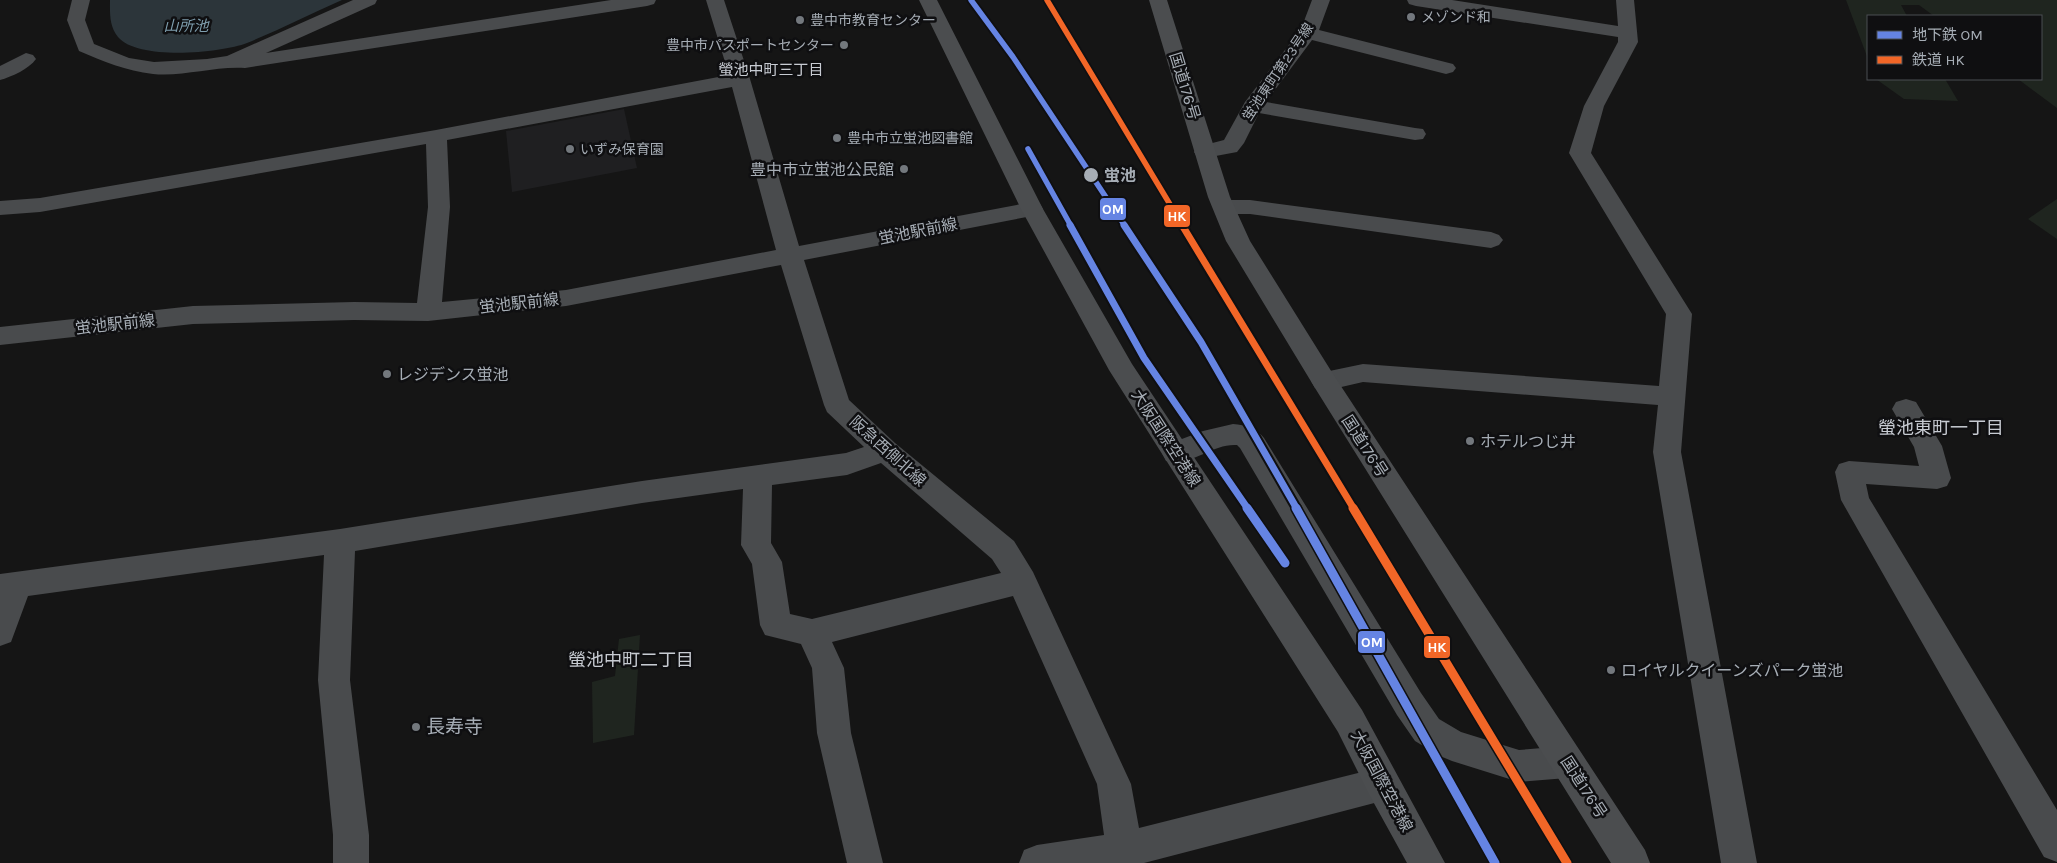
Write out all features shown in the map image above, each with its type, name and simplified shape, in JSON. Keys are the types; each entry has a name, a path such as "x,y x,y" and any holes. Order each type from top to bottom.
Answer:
{"main road":[{"name":"大阪国際空港線","path":"928,0 1032,209 1122,370 1350,721 1382,784 1426,863"},
{"name":"国道176号","path":"1158,0 1224,207 1246,254 1324,381 1632,863"}],"street":[{"path":"81,0 76,20 86,47 124,63 154,68 232,61 245,62 381,43 647,0"},
{"path":"232,61 368,0"},
{"name":"阪急西側北線","path":"714,0 740,78 837,405 885,451 1003,550 1022,581 1114,784 1125,857"},
{"name":"蛍池東町第23号線","path":"1205,152 1229,147 1252,106 1307,33 1321,0"},
{"path":"1416,0 1628,34"},
{"path":"1625,0 1628,42 1594,106 1580,152 1679,314 1667,452 1739,863"},
{"path":"1307,33 1446,68"},
{"path":"0,74 26,59"},
{"path":"0,208 40,204 436,136 740,78"},
{"path":"1252,106 1415,134"},
{"path":"428,312 433,282 439,207 436,136"},
{"path":"1224,207 1250,208 1491,240"},
{"name":"蛍池駅前線","path":"0,336 193,315 354,311 428,312 566,298 1032,209"},
{"path":"1324,381 1363,373 1662,396"},
{"path":"1906,409 1928,446 1937,478 1849,472 1855,500 2057,844"},
{"path":"1176,453 1224,435 1233,433 1247,437 1264,461 1413,712 1426,730 1452,745 1518,766 1567,762"},
{"path":"0,632 9,586 340,541 642,492 847,464 885,451"},
{"path":"758,477 756,545 767,562 776,625 812,633 1022,581"},
{"path":"340,541 334,680 351,835 351,863"},
{"path":"812,633 828,668 834,733 864,863"},
{"path":"1037,863 1125,857 1382,784"}],"shaded area":[{"path":"1846,0 2057,0 2057,108 2019,80 2042,80 2042,15 1933,15 1919,5 1901,5 1906,15 1867,15 1867,56"},
{"path":"1877,80 1946,80 1958,101 1904,99"},
{"name":"いずみ保育園","path":"624,109 637,168 512,192 506,131"},
{"path":"2057,199 2057,239 2028,219"},
{"path":"640,635 634,735 593,743 592,682 615,676 619,639"}],"water":[{"name":"山所池","path":"110,0 342,0 271,33 235,47 180,53 161,52 128,45 115,33 110,15"}],"metro line":[{"name":"OM","path":"971,0 1013,57 1201,342 1243,412 1495,863"},
{"name":"OM","path":"1028,149 1144,358 1285,563"}],"rail line":[{"name":"HK","path":"1047,0 1567,863"}],"place":[{"name":"メゾンド和","path":"1411,17"},
{"name":"豊中市教育センター","path":"800,20"},
{"name":"豊中市パスポートセンター","path":"844,45"},
{"name":"豊中市立蛍池図書館","path":"837,138"},
{"name":"いずみ保育園","path":"570,149"},
{"name":"豊中市立蛍池公民館","path":"904,169"},
{"name":"蛍池","path":"1091,175"},
{"name":"レジデンス蛍池","path":"387,374"},
{"name":"ホテルつじ井","path":"1470,441"},
{"name":"ロイヤルクイーンズパーク蛍池","path":"1611,670"},
{"name":"長寿寺","path":"416,727"}],"district":[{"name":"螢池中町三丁目","path":"771,70"},
{"name":"螢池東町一丁目","path":"1941,428"},
{"name":"螢池中町二丁目","path":"631,660"}]}
